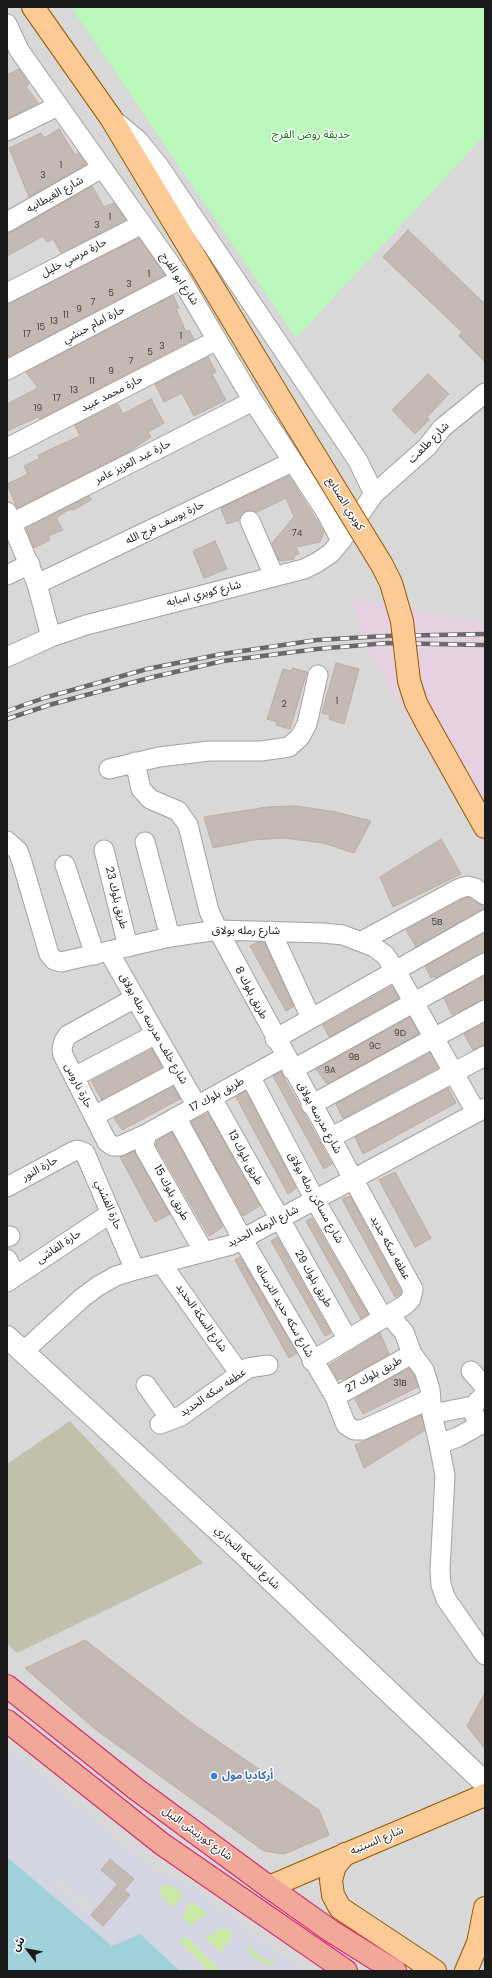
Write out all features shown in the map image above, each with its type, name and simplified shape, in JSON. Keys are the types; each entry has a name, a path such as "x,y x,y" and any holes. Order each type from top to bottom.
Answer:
{"highway":[{"name":"شارع كورنيش النيل","path":"7,1686 136,1789 269,1887 331,1931 396,1971"},
{"path":"7,1721 162,1844 346,1971"}],"main road":[{"path":"33,7 111,118"},
{"name":"كوبري الصنايع","path":"111,118 284,405 379,559 391,583 402,621 409,681 416,703 485,828"},
{"name":"شارع السبتيه","path":"269,1887 485,1796"},
{"path":"345,1854 335,1866 331,1880 332,1895 340,1908 435,1971"},
{"path":"483,1916 485,1946"},
{"path":"466,1971 478,1943 483,1916"}],"street":[{"name":"شارع ابو الفرج","path":"7,24 13,54 58,106 181,279 253,401 326,512 341,541"},
{"path":"7,131 58,106"},
{"path":"111,118 138,140 159,166 358,461 374,494"},
{"name":"شارع الغيطانيه","path":"7,222 102,168"},
{"name":"حارة مرسي خليل","path":"7,293 142,224"},
{"name":"حارة امام حبشي","path":"7,370 181,279"},
{"name":"حارة محمد عبيد","path":"7,448 217,340"},
{"name":"شارع طلعت","path":"374,494 427,446 442,428 485,393"},
{"name":"حارة عبد العزيز عامر","path":"10,525 253,401"},
{"name":"حارة يوسف فرج الله","path":"37,584 292,462"},
{"name":"شارع كوبري امبابه","path":"7,656 51,637 86,625 304,568 318,562 331,553 341,541 374,494"},
{"path":"250,522 274,576"},
{"path":"10,525 30,564 51,637"},
{"path":"7,575 30,564"},
{"path":"109,768 159,757 209,751 261,751 289,747 300,737 307,724 318,675"},
{"name":"طريق بلوك 8","path":"135,762 141,789 150,799 178,811 188,825 209,911 289,1064"},
{"name":"شارع رمله بولاق","path":"7,841 18,851 21,859 49,954 54,960 61,962 170,938 218,930 323,933 343,935 362,941 385,955 396,971 454,1073 481,1110"},
{"path":"144,842 170,938"},
{"name":"طريق بلوك 23","path":"104,850 128,947"},
{"name":"شارع خلف مدرسه رمله بولاق","path":"65,865 102,954 135,998 177,1072 204,1102"},
{"path":"362,941 466,886 475,888 485,895"},
{"path":"275,1039 485,920"},
{"path":"271,931 311,1018"},
{"name":"طريق بلوك 17","path":"148,1133 250,1076 289,1064 414,1003 485,963"},
{"name":"حارة ناروس","path":"135,998 68,1035 64,1041 62,1049 63,1055 74,1078 107,1142 113,1146 120,1146 148,1133"},
{"path":"311,1105 485,1010"},
{"path":"74,1078 156,1034"},
{"path":"330,1138 485,1056"},
{"name":"شارع مدرسه بولاق","path":"289,1064 352,1180"},
{"path":"94,1116 177,1072"},
{"name":"شارع مساكن رمله بولاق","path":"250,1076 315,1200 386,1316 404,1332 412,1354 428,1379 431,1407 440,1444 445,1476 440,1570 441,1585 446,1599 485,1655"},
{"name":"طريق بلوك 13","path":"204,1102 279,1219"},
{"name":"شارع الرمله الجديد","path":"23,1352 82,1298 98,1286 116,1276 161,1263 224,1248 243,1240 481,1110"},
{"name":"شارع سكه حديد الترسانه","path":"176,1118 243,1240 312,1361 335,1397 346,1425 354,1430 362,1430 431,1407 479,1400"},
{"name":"طريق بلوك 15","path":"148,1133 144,1142 145,1149 204,1252"},
{"name":"حارة الفشني","path":"72,1152 81,1151 87,1156 135,1270"},
{"name":"حارة النور","path":"7,1187 72,1152"},
{"name":"عطفه سكه حديد","path":"312,1361 386,1316 411,1298 413,1289 352,1180"},
{"name":"حارة الفاشى","path":"11,1279 111,1213"},
{"name":"طريق بلوك 29","path":"279,1219 348,1340"},
{"path":"7,1259 11,1279"},
{"name":"شارع السكة الحديد","path":"161,1263 240,1374"},
{"name":"شارع السكه التجاري","path":"7,1336 231,1542 485,1783"},
{"name":"طريق بلوك 27","path":"335,1397 412,1354"},
{"name":"عطفه سكه الحديد","path":"146,1385 165,1422 181,1416 240,1374 253,1367 268,1365"},
{"path":"471,1371 485,1387"},
{"path":"479,1400 473,1412 480,1422 484,1423"},
{"path":"440,1444 458,1438 484,1423"}],"shaded area":[{"path":"7,7 485,7 485,1971 7,1971"},
{"path":"352,598 485,623 485,848 365,645"},
{"path":"70,1421 203,1563 17,1653 7,1644 7,1464"},
{"path":"7,1746 150,1868 181,1881 240,1922 256,1938 306,1971 220,1970 185,1936 179,1942 204,1965 205,1971 180,1971 140,1934 112,1946 7,1857","holes":["110,1859 134,1879 124,1890 130,1895 103,1926 51,1880 56,1875 95,1909 118,1884","166,1884 172,1886 183,1894 173,1908 159,1893 160,1887","191,1901 208,1914 190,1925 182,1917","224,1927 234,1935 220,1952 205,1938","250,1947 254,1948 254,1952 269,1962 272,1960 277,1963 267,1966 248,1953 246,1949"]}],"green space":[{"name":"حديقة روض الفرج","path":"71,7 485,7 485,135 296,338"},
{"path":"166,1884 172,1886 183,1894 173,1908 159,1893 160,1887"},
{"path":"191,1901 209,1915 190,1925 182,1917"},
{"path":"224,1927 234,1934 220,1952 205,1938"},
{"path":"185,1935 220,1970 231,1971 205,1971 179,1941"},
{"path":"251,1947 254,1952 269,1961 272,1960 278,1963 272,1966 267,1966 247,1952 247,1948"}],"water":[{"path":"7,1857 112,1946 140,1934 180,1971 7,1971"}],"building":[{"path":"19,69 29,84 26,86 38,103 7,119 7,75"},
{"path":"59,129 75,155 78,153 86,164 29,197 9,148 41,133 44,138"},
{"path":"92,186 104,207 114,203 126,220 61,253 53,239 47,242 43,236 7,256 7,233 12,232"},
{"path":"408,230 485,304 485,362 459,336 462,332 383,257"},
{"path":"139,238 165,275 9,357 7,352 7,304"},
{"path":"173,295 179,308 176,309 186,332 189,330 194,339 40,419 38,417 7,431 7,404 38,388 26,372"},
{"path":"208,357 216,372 212,374 226,400 194,416 182,393 164,402 155,384"},
{"path":"428,374 449,394 427,417 429,420 415,434 392,410"},
{"path":"151,399 164,423 148,432 151,437 125,454 17,508 7,484 28,474 24,466 40,458 38,455 80,436 75,425 118,404 123,414"},
{"path":"289,476 324,532 320,542 296,547 299,554 294,556 294,559 282,561 279,560 272,543 294,517 286,498 257,512 252,510 245,511 239,520 227,524 221,508"},
{"path":"89,496 91,500 75,509 68,510 56,518 63,530 48,536 50,540 34,548 26,528"},
{"path":"215,541 227,569 204,578 193,551"},
{"path":"336,663 359,669 344,724 329,719 330,715 322,713"},
{"path":"293,668 307,672 290,729 276,725 277,722 267,719 283,669 291,671"},
{"path":"296,806 336,812 371,821 354,853 323,843 284,838 253,840 213,848 204,817 267,807"},
{"path":"441,839 461,874 393,907 380,877"},
{"path":"467,897 483,906 485,909 416,947 406,930"},
{"path":"485,933 485,952 435,978 435,976 431,978 425,966"},
{"path":"259,942 264,942 294,1006 286,1011 250,946"},
{"path":"485,976 485,999 452,1015 444,998"},
{"path":"392,986 399,998 329,1037 323,1025"},
{"path":"410,1017 419,1034 327,1084 316,1069"},
{"path":"485,1023 485,1045 473,1050 464,1034"},
{"path":"152,1049 162,1067 102,1100 91,1081"},
{"path":"430,1053 438,1068 344,1118 342,1117 336,1104"},
{"path":"281,1072 332,1164 324,1169 273,1076"},
{"path":"173,1086 180,1099 122,1130 114,1118"},
{"path":"448,1088 456,1103 363,1154 355,1137"},
{"path":"246,1091 296,1188 288,1194 236,1097"},
{"path":"208,1113 260,1206 243,1216 191,1122"},
{"path":"172,1132 223,1227 209,1236 156,1145 157,1141"},
{"path":"134,1151 170,1214 155,1222 120,1157"},
{"path":"395,1172 431,1238 415,1247 379,1180"},
{"path":"350,1196 401,1291 401,1294 395,1297 342,1199"},
{"path":"312,1218 368,1314 361,1319 306,1221"},
{"path":"277,1237 331,1333 325,1336 271,1241"},
{"path":"240,1257 297,1353 289,1358 235,1260"},
{"path":"380,1333 389,1354 343,1380 342,1378 338,1380 329,1365"},
{"path":"409,1368 414,1375 418,1387 363,1414 355,1399"},
{"path":"421,1415 425,1430 364,1468 355,1445"},
{"name":"أركاديا مول","path":"85,1640 193,1724 319,1810 329,1835 284,1854 264,1851 95,1729 25,1668"},
{"path":"485,1693 485,1749 467,1726"},
{"path":"110,1859 134,1879 124,1890 130,1895 103,1926 91,1915 118,1884 101,1870"}],"railway":[{"path":"7,711 44,698 147,669 222,654 317,640 386,636 485,634"},
{"path":"7,719 49,705 149,678 223,661 317,649 387,643 485,645"}],"place":[{"name":"أركاديا مول","path":"214,1776"}]}
